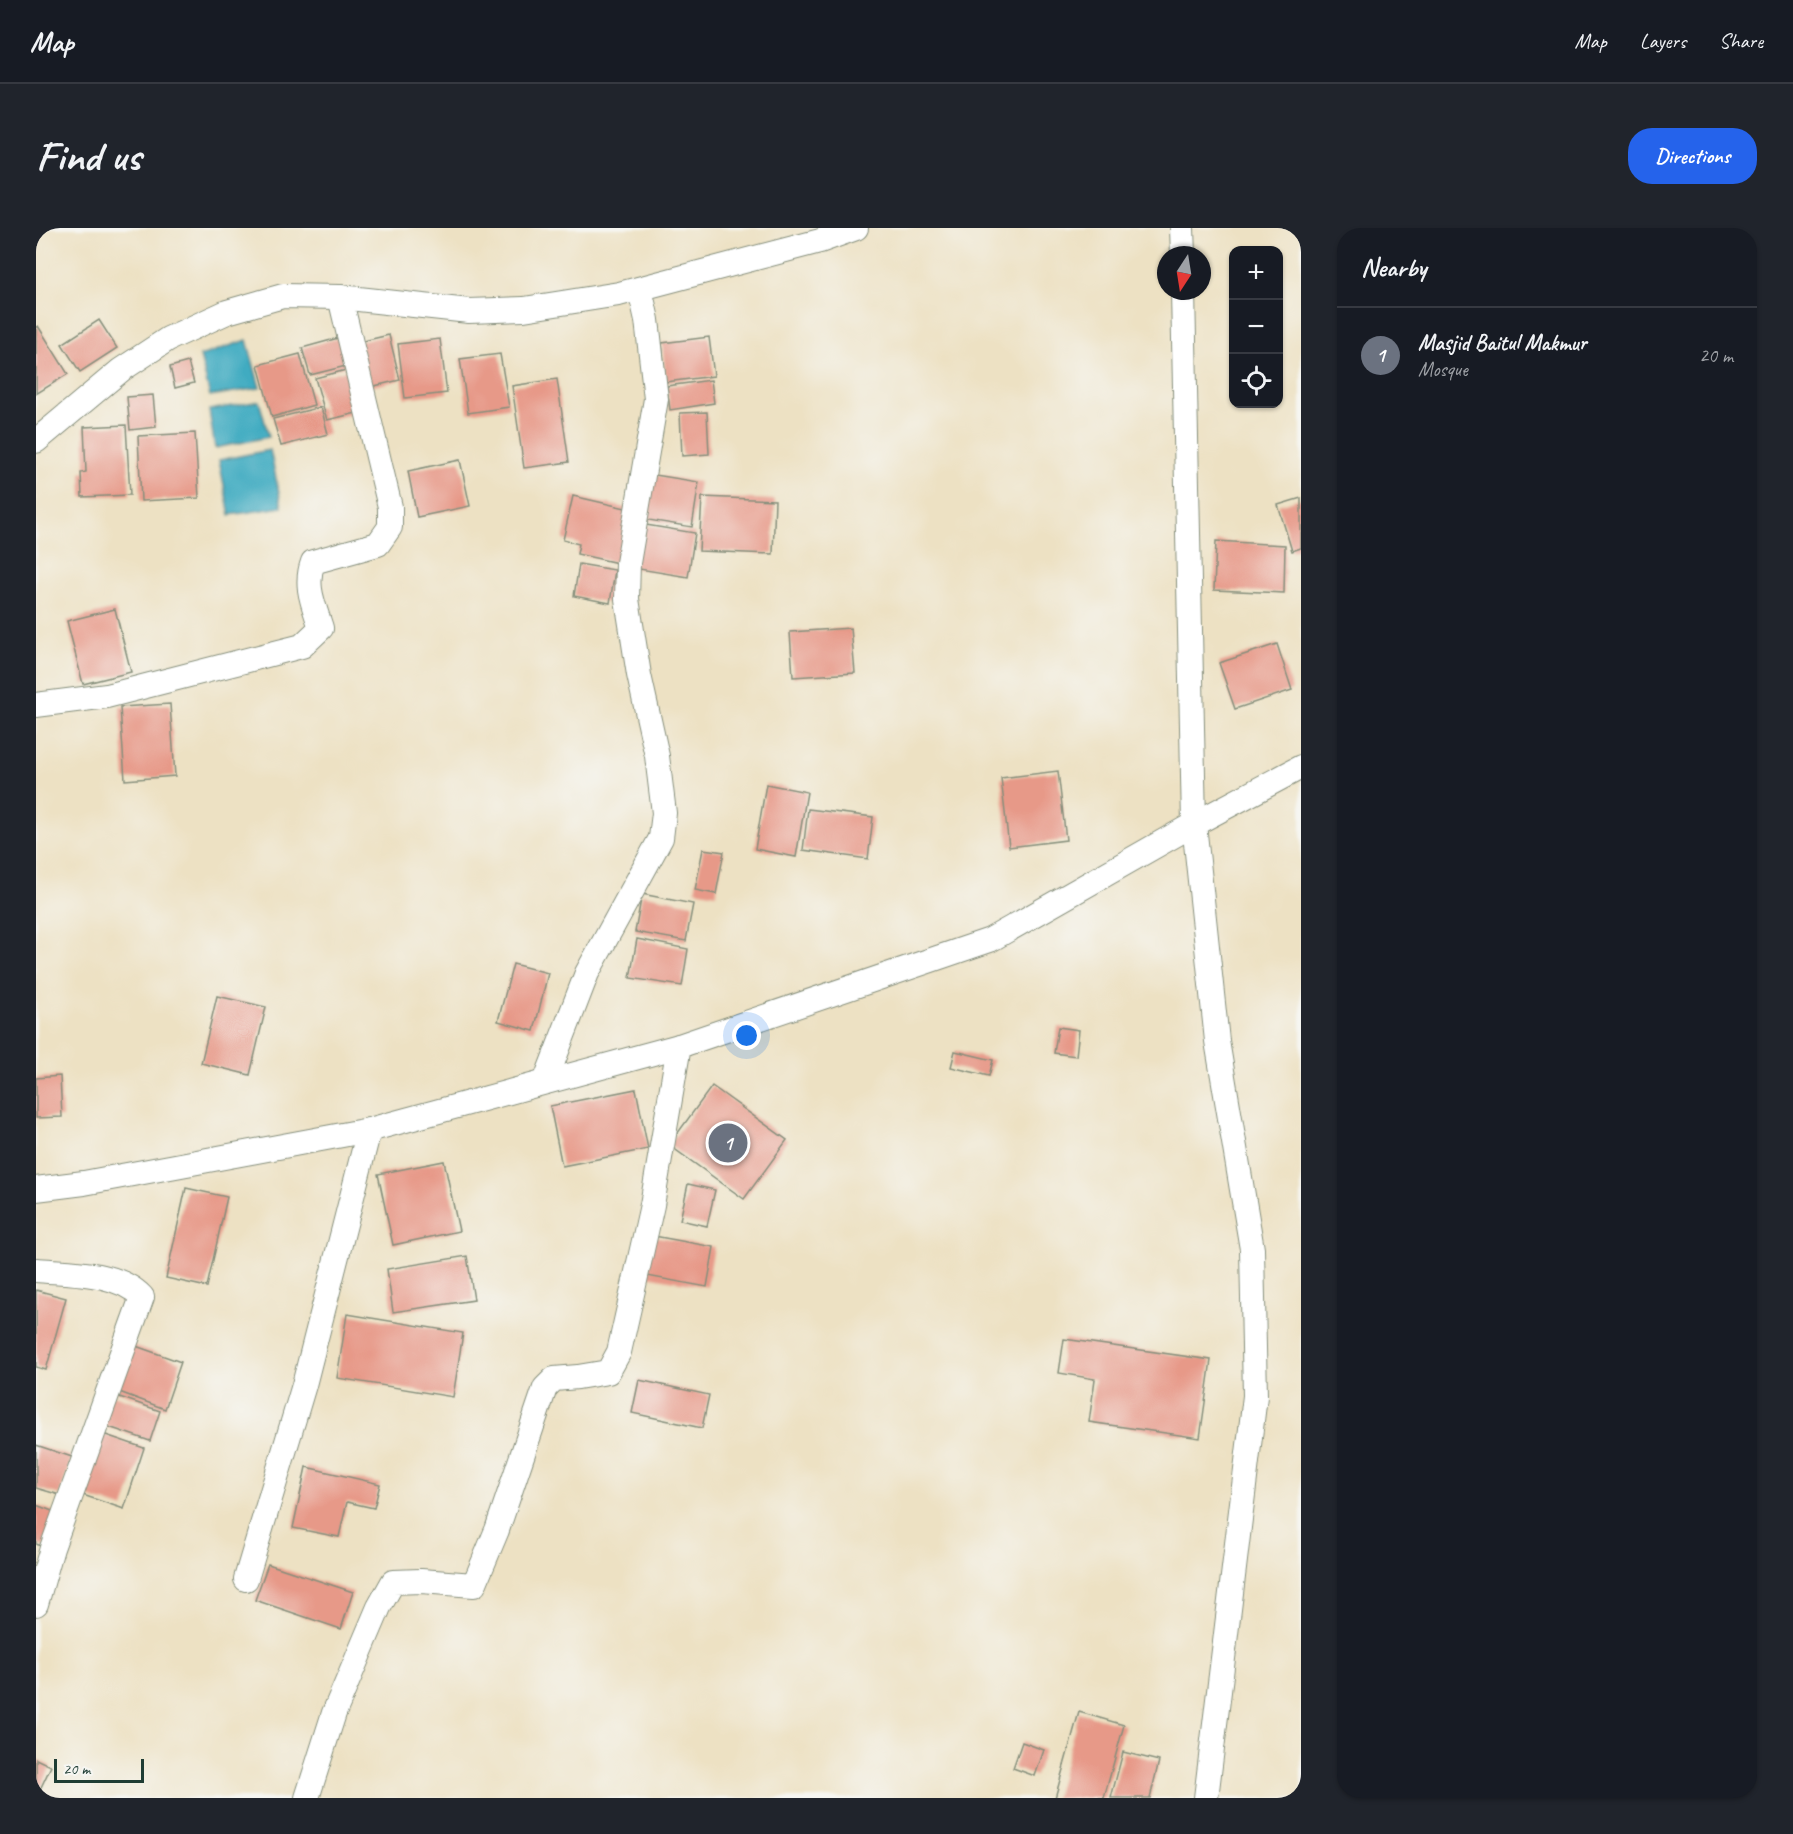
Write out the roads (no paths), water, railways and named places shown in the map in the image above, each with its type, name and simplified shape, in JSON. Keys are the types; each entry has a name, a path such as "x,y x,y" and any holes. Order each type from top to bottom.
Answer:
{"street":[{"path":"36,441 121,370 168,339 227,312 283,296 340,297 470,311 524,309 640,289 820,241 856,228"},
{"path":"1182,228 1183,246"},
{"path":"545,1082 587,974 661,838 664,813 657,756 639,675 627,599 628,563 656,399 647,320 640,289"},
{"path":"36,705 107,696 302,646 321,628 310,592 309,574 313,562 378,544 390,527 390,507 340,297"},
{"path":"1184,300 1194,824 1217,1041 1252,1249 1255,1396 1206,1798"},
{"path":"36,1189 84,1184 369,1130 679,1046 990,940 1194,824 1301,767"},
{"path":"308,1798 334,1713 379,1607 393,1582 421,1581 474,1585 497,1530 545,1388 554,1379 608,1372 619,1352 652,1205 679,1046"},
{"path":"246,1579 304,1384 369,1130"},
{"path":"36,1270 96,1275 134,1289 142,1297 52,1548 36,1604"}],"water":[{"path":"247,340 260,388 210,396 200,356"},
{"path":"259,401 269,437 215,448 209,410"},
{"path":"270,450 282,507 230,515 219,460"}],"place":[{"name":"Masjid Baitul Makmur","path":"728,1143"}]}
